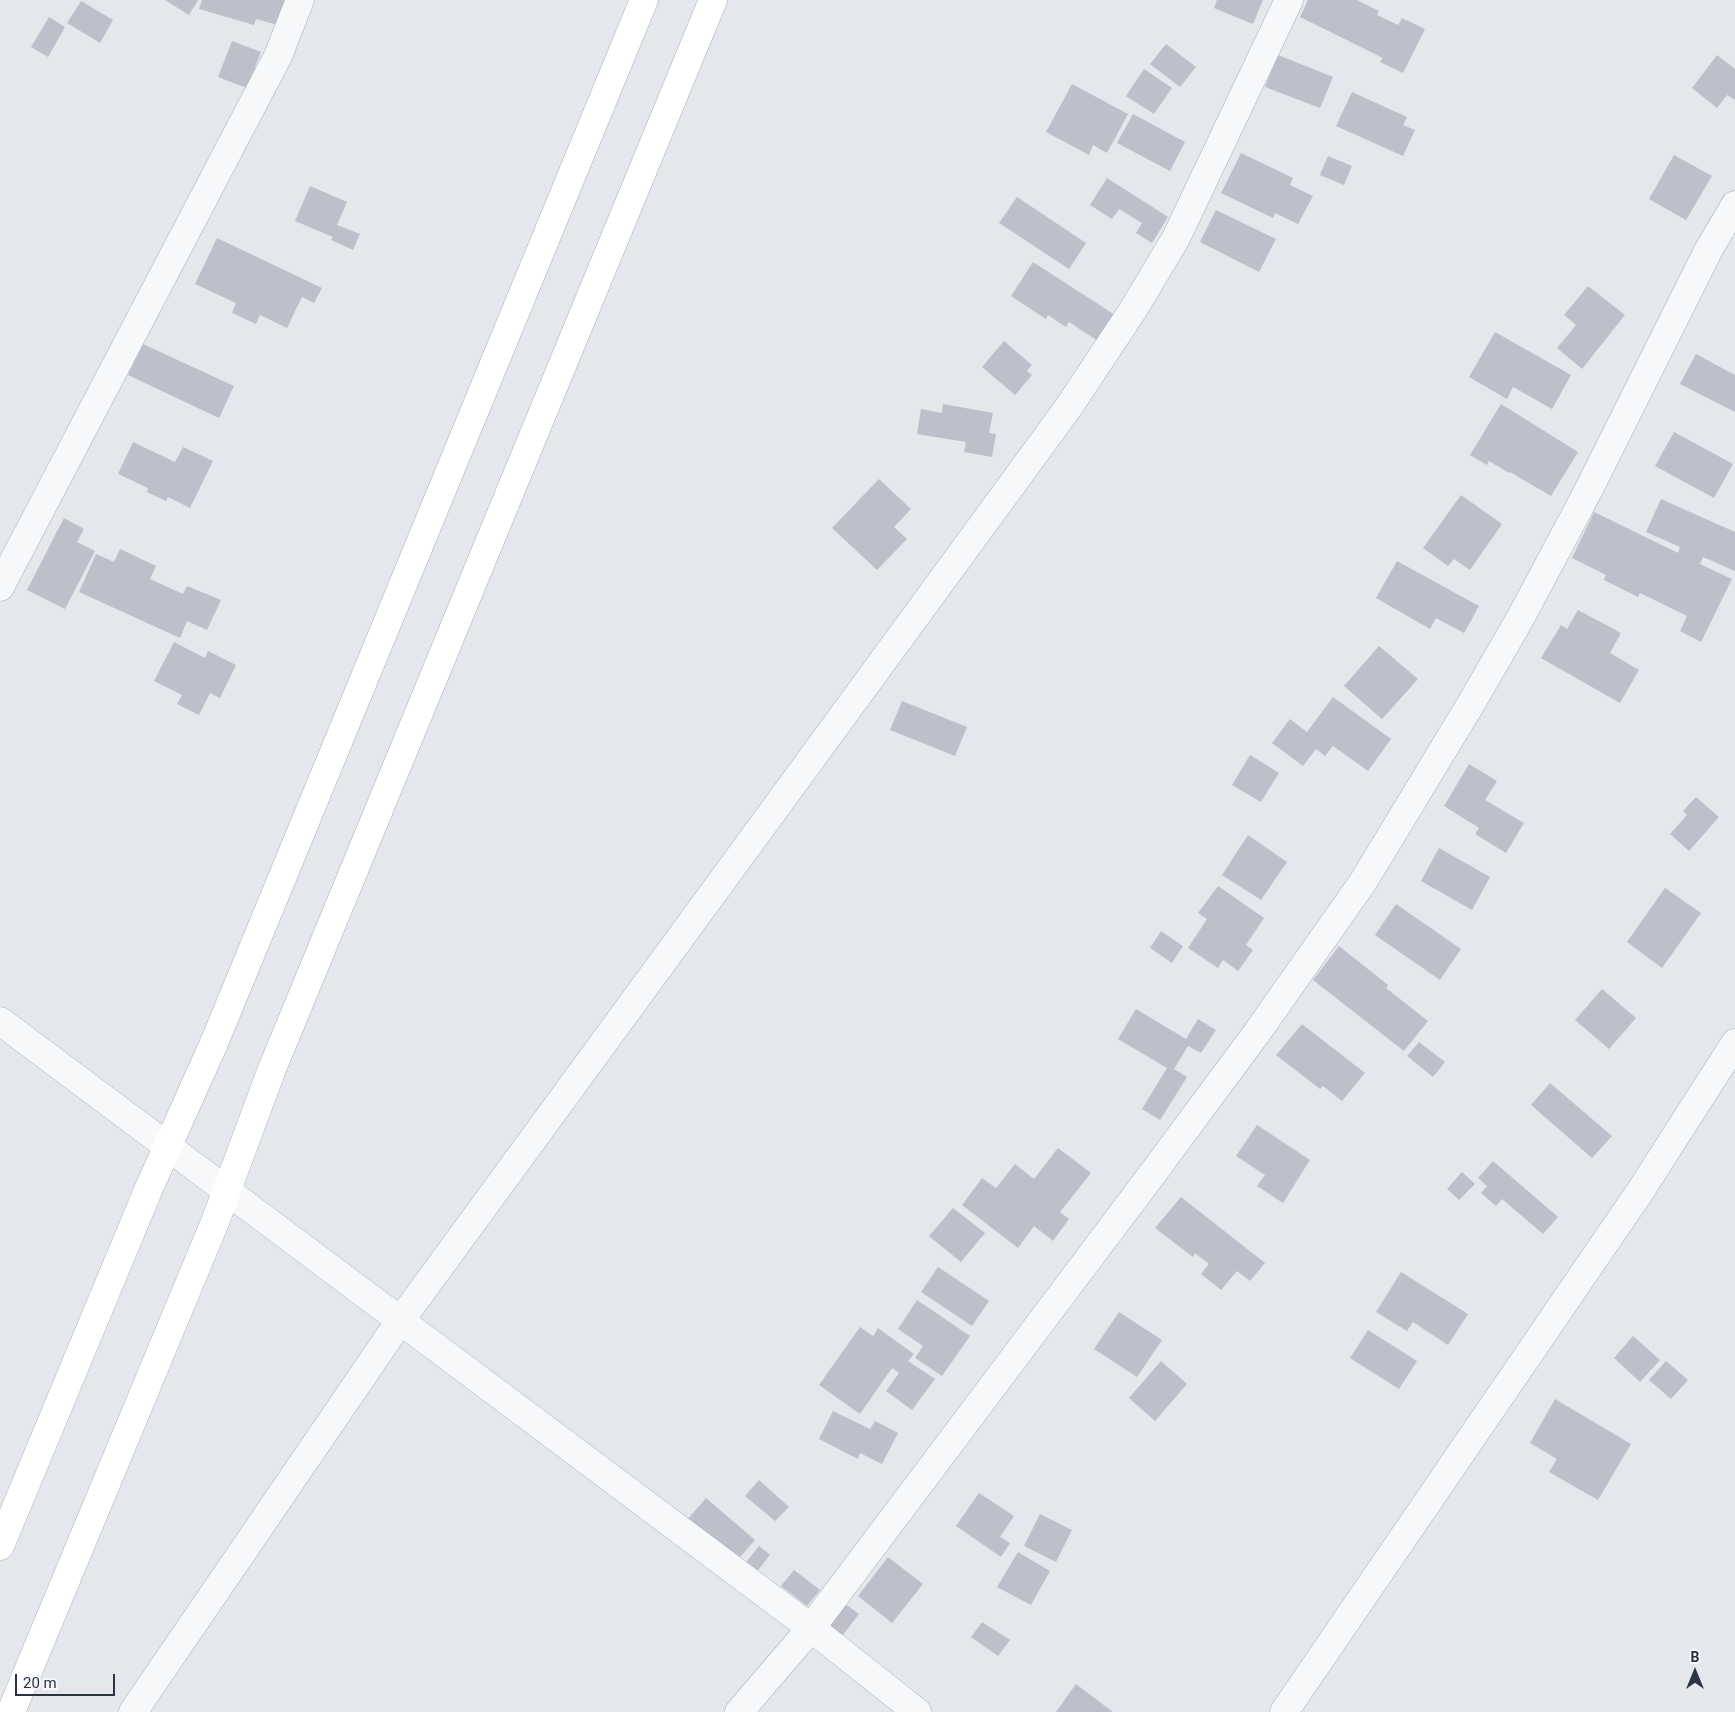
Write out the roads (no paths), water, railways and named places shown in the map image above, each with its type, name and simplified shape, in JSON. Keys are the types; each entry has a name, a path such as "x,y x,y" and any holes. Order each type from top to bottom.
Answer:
{"main road":[{"path":"0,1546 168,1145 214,1043 644,0"},
{"path":"11,1712 228,1190 272,1069 713,0"}],"street":[{"path":"0,587 278,56 300,0"},
{"path":"133,1712 400,1321 1073,400 1133,310 1176,238 1289,0"},
{"path":"739,1712 811,1628 1153,1173 1256,1034 1364,882 1472,702 1520,617 1593,482 1667,337 1709,249 1735,205"},
{"path":"0,1021 811,1628 917,1712"},
{"path":"1284,1712 1642,1190 1735,1043"}]}
